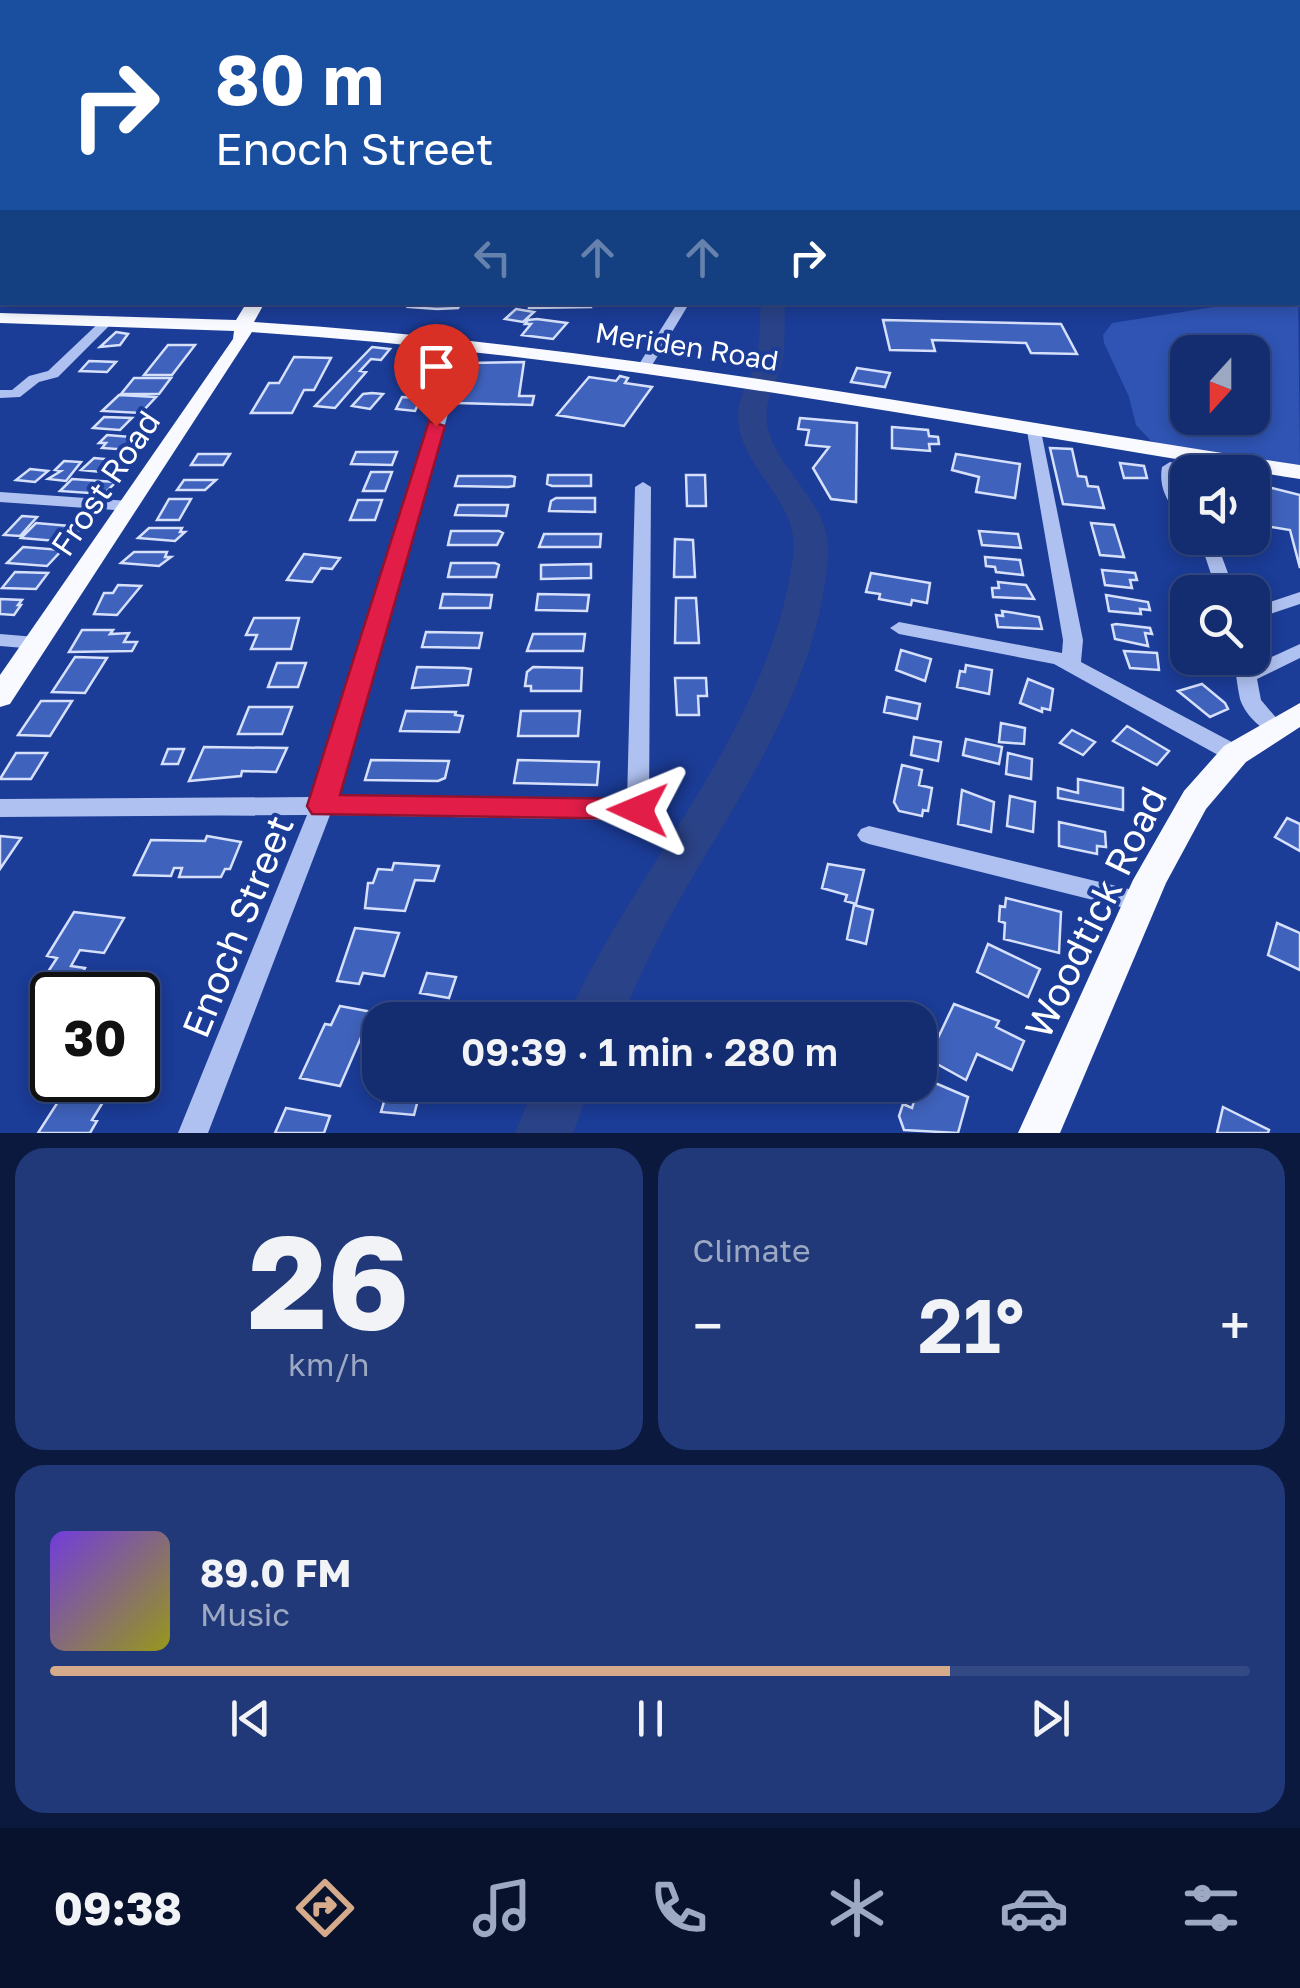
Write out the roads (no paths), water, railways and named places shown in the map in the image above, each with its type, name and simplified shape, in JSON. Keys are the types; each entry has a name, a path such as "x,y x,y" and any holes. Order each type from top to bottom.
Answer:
{"main road":[{"name":"Frost Road","path":"0,697 242,338 246,314 254,305"},
{"name":"Meriden Road","path":"0,318 110,319 463,342 1300,472"},
{"name":"Woodtick Road","path":"1039,1133 1141,902 1195,800 1235,754 1287,720"}],"street":[{"path":"643,369 682,305"},
{"path":"7,394 34,378 53,374 110,319"},
{"name":"Enoch Street","path":"192,1133 322,806 463,342"},
{"path":"1034,431 1073,640 1072,664"},
{"path":"0,808 322,806 638,810 643,487"},
{"path":"0,497 129,506"},
{"path":"1270,608 1300,598"},
{"path":"899,628 1030,652 1072,664 1235,754"},
{"path":"0,640 36,643"},
{"path":"1270,659 1300,650"},
{"path":"1246,675 1251,702 1287,720"},
{"path":"869,834 1141,902"}],"waterway":[{"path":"602,1002 641,923 749,750 788,654 811,555 807,515 769,465 754,430 751,404 769,362 773,305"},
{"path":"544,1133 556,1102"}]}
